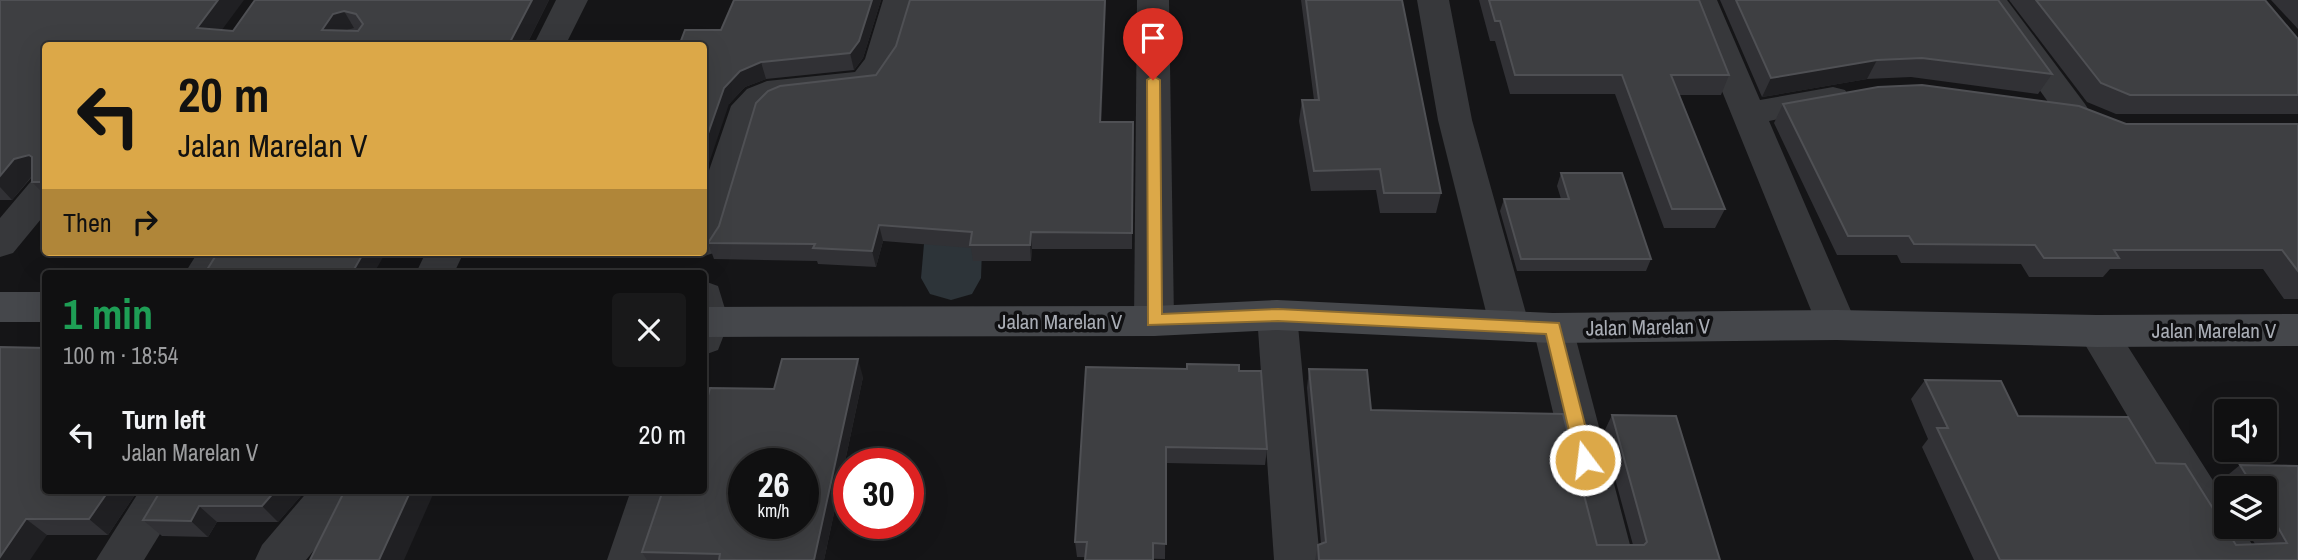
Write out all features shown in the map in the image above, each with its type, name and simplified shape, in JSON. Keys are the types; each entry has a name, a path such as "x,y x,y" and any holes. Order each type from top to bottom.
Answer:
{"street":[{"path":"552,42 572,0"},
{"path":"707,232 743,114 759,97 779,89 865,82 881,62 899,0"},
{"path":"1153,0 1154,321"},
{"path":"1433,0 1455,120 1509,324"},
{"path":"1701,0 1838,325"},
{"path":"1991,0 2086,118 2024,104"},
{"path":"1749,113 1867,93"},
{"path":"0,243 42,193"},
{"path":"0,307 42,307"},
{"path":"1278,315 1297,560"},
{"name":"Jalan Marelan V","path":"707,320 1154,321 1278,315 1553,328 1838,325 2097,331 2298,330"},
{"path":"1553,328 1611,560"},
{"path":"2097,331 2238,560"},
{"path":"119,560 163,494"},
{"path":"278,560 332,494"},
{"path":"630,560 652,494"}],"building":[{"path":"0,0 218,0 197,28 233,31 255,0 532,0 510,42 42,42 42,182 32,182 32,157 29,155 14,159 0,176","holes":["344,11 356,14 363,24 358,31 322,30 333,14"]},
{"path":"734,0 872,0 859,41 850,53 761,62 740,71 724,88 707,136 707,42 680,42 685,30 721,30"},
{"path":"910,0 1105,0 1100,122 1133,122 1132,233 1031,232 1030,245 970,245 972,232 879,225 872,251 813,248 815,244 708,243 719,226 756,103 768,91 780,86 876,75 896,46"},
{"path":"1306,0 1402,0 1441,193 1384,193 1380,169 1314,171 1302,100 1319,100"},
{"path":"1489,0 1699,0 1729,75 1671,75 1725,209 1672,209 1622,75 1515,75 1500,21 1495,21"},
{"path":"1736,0 1998,0 2052,74 1922,58 1877,60 1771,78"},
{"path":"2036,0 2265,0 2298,39 2298,95 2130,95 2101,83"},
{"path":"1922,85 2079,106 2126,124 2298,124 2298,271 2282,250 2114,250 2119,258 2044,258 2035,245 1914,244 1909,236 1848,236 1783,104 1878,87"},
{"path":"1561,173 1622,173 1651,259 1521,259 1504,199 1569,199"},
{"path":"216,256 362,256 354,270 207,270"},
{"path":"0,347 42,348 42,494 106,494 89,519 26,519 0,557"},
{"path":"782,359 858,359 839,448 833,448 833,473 819,537 819,448 728,448 728,539 819,539 814,560 719,560 720,554 642,552 662,494 707,494 707,400 710,388 774,389"},
{"path":"1187,364 1239,365 1239,371 1261,371 1267,449 1166,447 1166,544 1153,543 1153,560 1085,560 1087,542 1075,542 1086,367 1187,369"},
{"path":"1309,369 1367,370 1371,410 1563,414 1597,545 1644,545 1647,542 1612,415 1676,416 1720,560 1319,560 1318,545 1326,542"},
{"path":"1925,380 2001,381 2018,416 2128,417 2156,463 2185,464 2214,510 2214,539 2232,539 2236,545 2287,543 2277,526 2277,476 2247,476 2240,465 2298,466 2298,560 2000,560 1937,428 1948,428"},
{"path":"159,494 272,494 262,506 199,506 191,521 143,520"},
{"path":"343,494 409,494 379,560 310,560"}],"waterway":[{"path":"951,278 958,164"}],"route":[{"path":"1153,80 1154,321 1278,315 1553,328 1585,460"}]}
